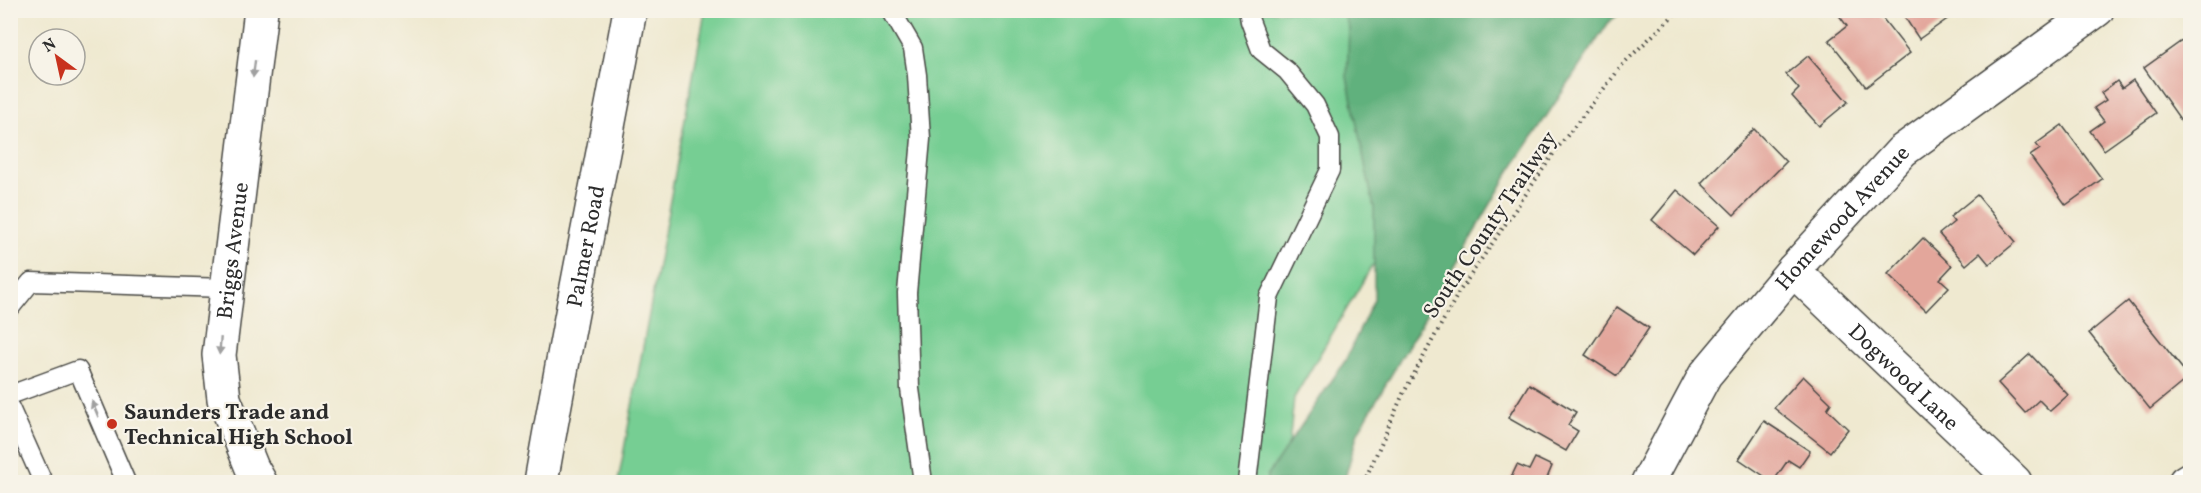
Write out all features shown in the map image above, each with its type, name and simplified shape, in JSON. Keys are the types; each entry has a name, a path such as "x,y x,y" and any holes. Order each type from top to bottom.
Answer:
{"street":[{"name":"Briggs Avenue","path":"261,10 219,354 224,399 252,468 261,483"},
{"name":"Palmer Road","path":"541,483 566,337 609,128 630,10"},
{"name":"Homewood Avenue","path":"1648,483 1706,375 1793,270 1902,151 2097,10"},
{"name":"Dogwood Lane","path":"1793,270 2015,483"},
{"path":"2186,483 2190,479"}],"lane":[{"path":"891,10 913,48 917,75 921,139 907,293 910,389 923,483"},
{"path":"1247,483 1269,297 1330,170 1330,136 1315,105 1287,71 1261,50 1248,10"},
{"path":"10,308 31,282 226,288"},
{"path":"10,395 78,370 126,483"},
{"path":"10,408 43,483"}],"path":[{"name":"South County Trailway","path":"1364,483 1403,393 1459,292 1556,150 1624,63 1680,10"}],"green space":[{"path":"705,11 1554,11 1546,96 1372,266 1294,398 1285,482 618,482"},
{"path":"1342,11 1623,11 1609,22 1510,171 1358,432 1344,482 1267,482 1267,476 1345,361 1374,299 1374,208 1347,77 1349,28"}],"building":[{"path":"1835,10 1876,10 1910,53 1866,87 1829,40 1847,26"},
{"path":"1900,10 1960,10 1919,39"},
{"path":"2190,35 2190,116 2182,122 2144,68"},
{"path":"1808,56 1848,102 1819,126 1792,96 1799,89 1786,74"},
{"path":"2133,80 2156,113 2104,150 2090,131 2104,121 2094,108 2106,100 2101,93 2117,81 2122,88"},
{"path":"2062,125 2102,179 2066,205 2030,156 2040,149 2036,144"},
{"path":"1754,129 1786,162 1734,215 1701,183"},
{"path":"1677,190 1719,226 1693,255 1652,220"},
{"path":"1977,195 2016,242 1989,264 1980,253 1966,265 1939,234 1954,222 1950,217"},
{"path":"1923,238 1952,266 1940,279 1949,287 1926,311 1888,274"},
{"path":"2128,301 2189,377 2150,409 2089,333"},
{"path":"1617,307 1649,328 1617,376 1585,355"},
{"path":"2030,354 2068,395 2050,411 2039,400 2025,413 1998,383"},
{"path":"1803,376 1831,403 1827,409 1848,429 1830,452 1774,408"},
{"path":"1529,384 1576,412 1568,425 1578,431 1566,451 1508,418"},
{"path":"1764,421 1810,451 1799,467 1788,460 1773,482 1739,459"},
{"path":"1535,458 1552,466 1547,478 1557,482 1509,482 1517,465 1529,470"}],"place":[{"name":"Saunders Trade and Technical High School","path":"112,424"}]}
